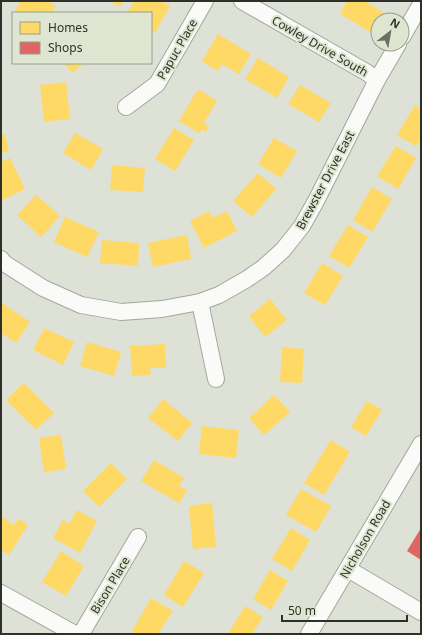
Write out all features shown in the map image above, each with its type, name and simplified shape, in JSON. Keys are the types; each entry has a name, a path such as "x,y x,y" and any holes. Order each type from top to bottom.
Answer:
{"street":[{"name":"Papuc Place","path":"126,107 157,84 205,1"},
{"name":"Cowley Drive South","path":"242,1 366,72 377,80"},
{"path":"410,23 421,4"},
{"name":"Brewster Drive East","path":"1,259 4,263 43,288 81,305 121,312 162,309 200,302 219,295 263,268 283,250 302,226 377,80 393,52"},
{"path":"200,302 216,379"},
{"name":"Nicholson Road","path":"309,634 421,444"},
{"name":"Bison Place","path":"81,634 138,537"},
{"path":"348,569 421,612"},
{"path":"1,593 75,634"}],"building: Homes":[{"path":"21,1 48,1 56,6 52,12 15,11"},
{"path":"109,1 123,1 120,7"},
{"path":"134,1 161,1 170,6 155,33 152,31 152,12 128,12"},
{"path":"347,1 365,1 382,12 370,12 370,32 340,14"},
{"path":"218,34 251,54 239,74 222,64 218,71 202,61"},
{"path":"258,58 289,77 277,98 245,79"},
{"path":"64,64 83,64 73,73"},
{"path":"66,82 70,119 44,122 40,85"},
{"path":"300,85 331,103 319,122 288,104"},
{"path":"198,89 217,101 204,123 209,127 206,132 202,129 199,133 179,121"},
{"path":"415,105 421,109 421,139 416,146 397,135"},
{"path":"174,128 194,140 175,171 155,159"},
{"path":"75,133 103,149 91,170 63,153"},
{"path":"5,134 9,151 1,153 1,135"},
{"path":"274,138 297,151 281,178 258,164"},
{"path":"396,146 416,158 398,189 377,176"},
{"path":"10,158 25,189 1,201 1,162"},
{"path":"112,165 145,168 143,192 110,190"},
{"path":"258,173 276,189 252,217 233,201"},
{"path":"372,187 392,199 372,232 353,220"},
{"path":"36,195 60,216 41,237 17,215"},
{"path":"209,211 212,218 227,211 237,231 204,248 190,221"},
{"path":"65,217 99,232 87,257 54,242"},
{"path":"348,225 368,237 349,268 329,256"},
{"path":"187,235 191,259 153,267 148,243"},
{"path":"102,240 139,243 138,266 100,263"},
{"path":"322,263 343,276 325,305 304,293"},
{"path":"270,299 287,320 265,337 249,316"},
{"path":"1,302 30,322 16,343 1,333"},
{"path":"44,328 74,342 63,365 33,350"},
{"path":"87,342 121,352 114,376 80,366"},
{"path":"165,344 166,368 150,368 151,375 132,376 130,346"},
{"path":"282,347 304,349 302,383 280,382"},
{"path":"24,383 54,413 36,430 6,400"},
{"path":"274,395 290,412 264,435 249,418"},
{"path":"163,399 192,423 178,441 148,418"},
{"path":"367,401 382,410 366,436 351,427"},
{"path":"202,426 239,430 236,458 199,454"},
{"path":"61,435 66,469 44,472 39,438"},
{"path":"331,440 350,452 324,495 304,483"},
{"path":"154,460 184,478 179,486 187,490 179,503 141,481"},
{"path":"111,463 127,479 99,507 83,491"},
{"path":"301,489 331,506 316,532 286,515"},
{"path":"212,503 216,547 193,549 189,506"},
{"path":"77,510 97,521 80,553 53,538 63,520 69,524"},
{"path":"1,516 14,525 19,519 28,525 9,555 1,550"},
{"path":"291,528 310,540 292,571 272,559"},
{"path":"61,551 84,566 66,596 42,582"},
{"path":"184,561 204,573 183,607 164,595"},
{"path":"270,570 288,581 271,610 253,599"},
{"path":"151,598 173,611 158,634 137,634 132,631"},
{"path":"245,606 263,617 252,634 228,634"}],"building: Shops":[{"path":"421,528 421,560 407,551"}]}
